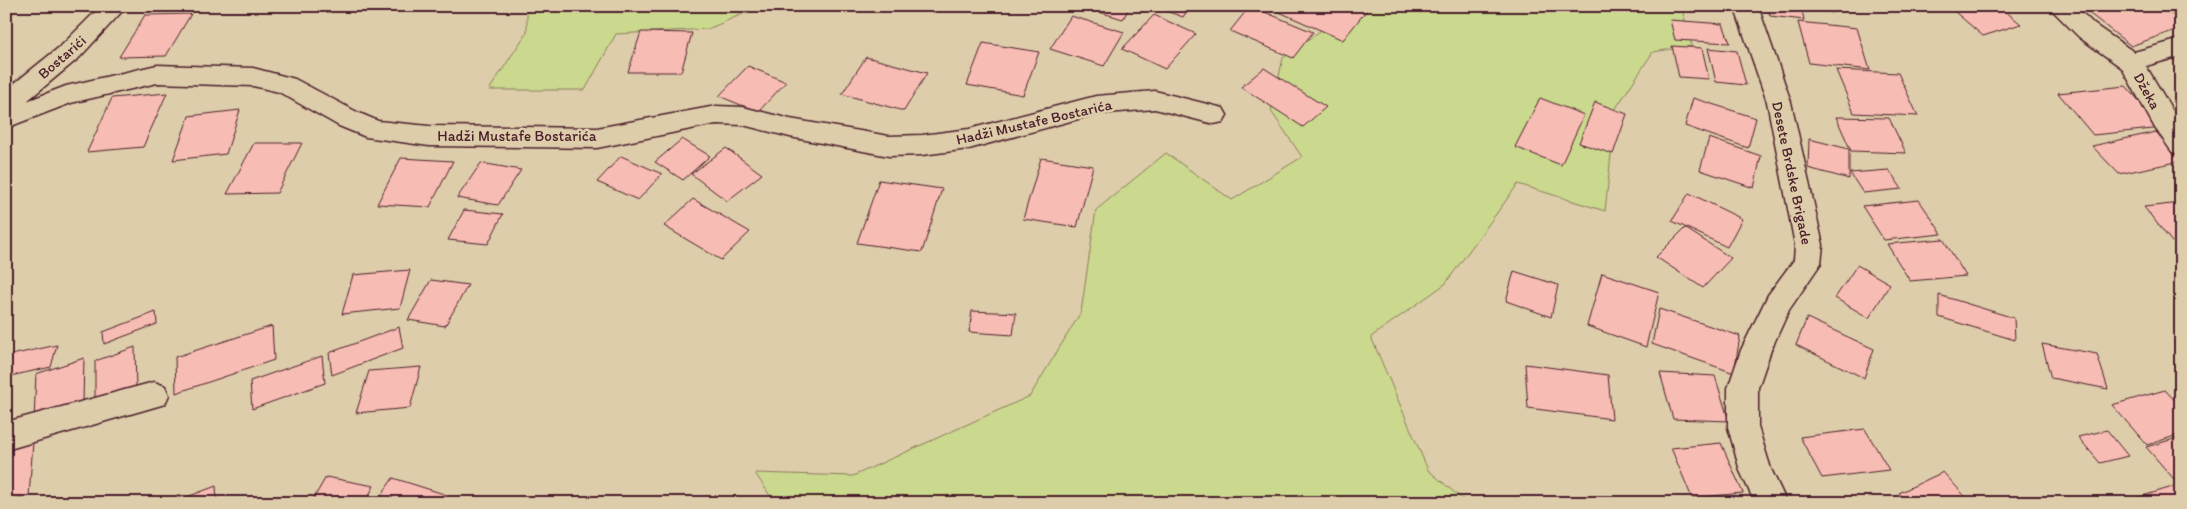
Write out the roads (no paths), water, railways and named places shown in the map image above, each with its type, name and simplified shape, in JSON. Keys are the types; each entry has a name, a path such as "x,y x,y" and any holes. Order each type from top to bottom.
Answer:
{"street":[{"name":"Bostarići","path":"6,104 71,52 116,6"},
{"name":"Desete Brdske Brigade","path":"1746,6 1779,102 1809,245 1807,263 1778,303 1756,350 1743,388 1743,426 1756,471 1771,503"},
{"name":"Džeka","path":"2060,6 2087,31 2130,62 2164,121 2181,145"},
{"name":"Džeka","path":"2130,62 2181,47"},
{"name":"Hadži Mustafe Bostarića","path":"6,119 66,95 157,74 253,77 286,85 348,119 375,130 429,136 597,138 716,115 743,116 790,128 889,146 922,145 969,139 1096,105 1155,100 1214,115"},
{"path":"6,436 154,395"}]}
